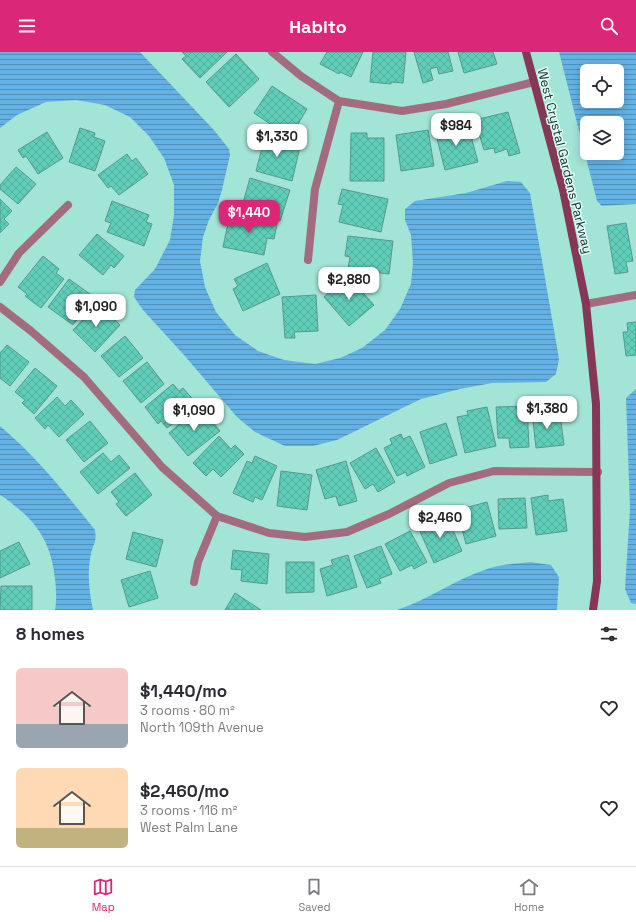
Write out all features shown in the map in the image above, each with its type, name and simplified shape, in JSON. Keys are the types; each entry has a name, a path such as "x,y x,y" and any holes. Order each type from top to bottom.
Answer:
{"street":[{"path":"272,52 301,76 339,101 402,111 446,104 534,82"},
{"name":"West Crystal Gardens Parkway","path":"526,52 563,190 586,304 596,404 598,472 597,581 593,610"},
{"path":"308,260 315,189 339,101"},
{"path":"0,282 19,253 68,205"},
{"path":"586,304 636,295"},
{"path":"0,307 31,331 84,377 162,467 217,516 269,533 305,537 347,532 389,514 448,483 494,471 598,472"},
{"path":"194,582 198,562 217,516"}],"water":[{"path":"0,52 140,52 213,129 229,149 230,155 218,203 209,220 203,237 200,261 205,287 216,312 235,335 258,351 284,360 315,364 340,358 362,348 385,330 400,309 411,284 413,263 411,235 405,220 405,209 415,201 466,193 507,181 521,182 530,193 559,359 556,374 546,382 492,383 421,399 337,440 313,446 285,446 255,432 237,417 143,310 134,297 135,290 155,269 170,240 174,215 174,185 164,158 149,136 130,117 105,105 76,100 46,102 17,115 0,128"},
{"path":"559,52 636,52 636,204 602,206 597,201 587,160 624,160 624,116 580,116 580,134"},
{"path":"636,389 636,604 631,603 625,589 630,509 626,398"},
{"path":"0,426 26,450 62,489 95,530 95,541 91,554 89,575 93,610 55,610 55,579 48,547 38,529 24,513 0,495"},
{"path":"530,562 551,565 559,577 557,610 397,610 478,572 499,566"}],"building":[{"path":"182,52 227,52 200,78 182,59 186,56"},
{"path":"327,52 363,52 351,77 340,72 339,74 320,64"},
{"path":"373,52 406,52 403,83 391,82 391,84 370,82"},
{"path":"414,52 448,52 453,71 439,74 437,67 430,69 433,80 423,83"},
{"path":"458,52 493,52 497,64 464,73"},
{"path":"236,54 259,79 229,107 206,82"},
{"path":"272,86 307,109 298,124 303,127 294,140 254,113"},
{"path":"508,112 520,153 509,156 507,149 495,153 494,148 484,150 475,120"},
{"path":"468,125 478,162 445,170 435,131 455,126 456,128"},
{"path":"80,128 95,133 94,137 105,141 95,171 69,162"},
{"path":"428,130 434,166 401,171 396,135"},
{"path":"47,132 63,158 38,174 26,156 23,158 18,150"},
{"path":"351,133 367,133 367,138 384,138 384,181 350,181"},
{"path":"259,136 300,147 292,181 256,171 262,148 256,147"},
{"path":"127,154 132,161 136,158 148,174 119,195 111,186 108,188 98,175"},
{"path":"16,167 36,184 18,204 0,189 0,185"},
{"path":"250,178 290,190 280,221 241,210"},
{"path":"342,189 388,199 381,232 339,222 343,205 338,204"},
{"path":"0,199 12,211 4,219 9,224 0,233"},
{"path":"112,201 149,215 146,222 152,224 144,246 107,232 111,223 105,221"},
{"path":"230,214 277,224 274,239 267,238 264,255 223,247"},
{"path":"626,223 633,261 626,262 628,272 615,274 607,226"},
{"path":"97,234 124,256 114,268 111,265 103,275 79,255"},
{"path":"348,236 393,241 389,274 348,269 350,257 345,256"},
{"path":"43,256 59,269 56,273 64,279 41,308 25,296 27,294 18,287"},
{"path":"267,263 280,294 243,311 233,289 238,286 234,279"},
{"path":"348,276 374,305 349,326 324,297"},
{"path":"69,279 94,297 73,325 48,307"},
{"path":"316,295 318,331 294,332 295,338 285,338 282,297"},
{"path":"98,304 120,325 95,352 73,330"},
{"path":"636,322 636,355 626,356 623,332 628,332 627,323"},
{"path":"125,336 143,358 119,377 101,356"},
{"path":"7,345 29,362 10,386 0,378 0,353"},
{"path":"147,362 164,384 141,403 123,381"},
{"path":"35,368 57,386 34,414 22,403 25,400 15,392"},
{"path":"173,384 179,391 183,388 197,404 167,428 161,421 158,424 145,407"},
{"path":"57,397 65,406 71,400 84,414 59,437 48,425 45,429 35,418"},
{"path":"527,406 529,447 510,448 509,438 498,438 496,407"},
{"path":"487,407 496,446 465,453 457,417 468,415 467,411"},
{"path":"196,410 201,417 205,413 220,431 188,456 169,433"},
{"path":"549,410 550,416 560,414 564,445 536,448 532,412"},
{"path":"90,421 108,443 84,462 66,440"},
{"path":"446,423 457,455 430,464 420,432"},
{"path":"401,434 403,439 410,436 425,467 407,476 406,472 397,476 384,448 392,444 390,439"},
{"path":"219,436 231,449 235,445 244,454 221,477 213,469 206,476 193,463"},
{"path":"376,448 395,482 378,492 373,484 365,489 350,463"},
{"path":"103,453 111,462 119,455 130,468 98,494 80,472"},
{"path":"255,456 277,466 262,500 255,497 253,502 233,493 247,461 252,463"},
{"path":"346,461 357,501 339,506 336,496 325,499 316,470"},
{"path":"281,471 312,475 307,510 277,506"},
{"path":"135,473 152,495 126,516 116,504 119,502 111,492"},
{"path":"548,495 548,501 563,499 567,531 536,535 531,498"},
{"path":"525,498 527,528 499,529 498,499"},
{"path":"487,502 496,536 466,544 457,510"},
{"path":"446,514 462,551 434,563 418,527"},
{"path":"410,531 427,562 414,569 412,565 400,571 385,544"},
{"path":"133,532 163,540 156,567 126,559"},
{"path":"19,542 30,564 0,578 0,551"},
{"path":"381,546 392,574 379,579 381,583 367,588 354,556"},
{"path":"233,550 269,554 267,584 241,581 242,570 231,569"},
{"path":"348,555 357,587 327,596 320,569 333,565 331,560"},
{"path":"286,562 314,562 314,592 286,593"},
{"path":"150,571 158,598 129,607 121,580"},
{"path":"1,586 32,586 32,610 0,610"},
{"path":"235,593 261,610 225,610"}]}
